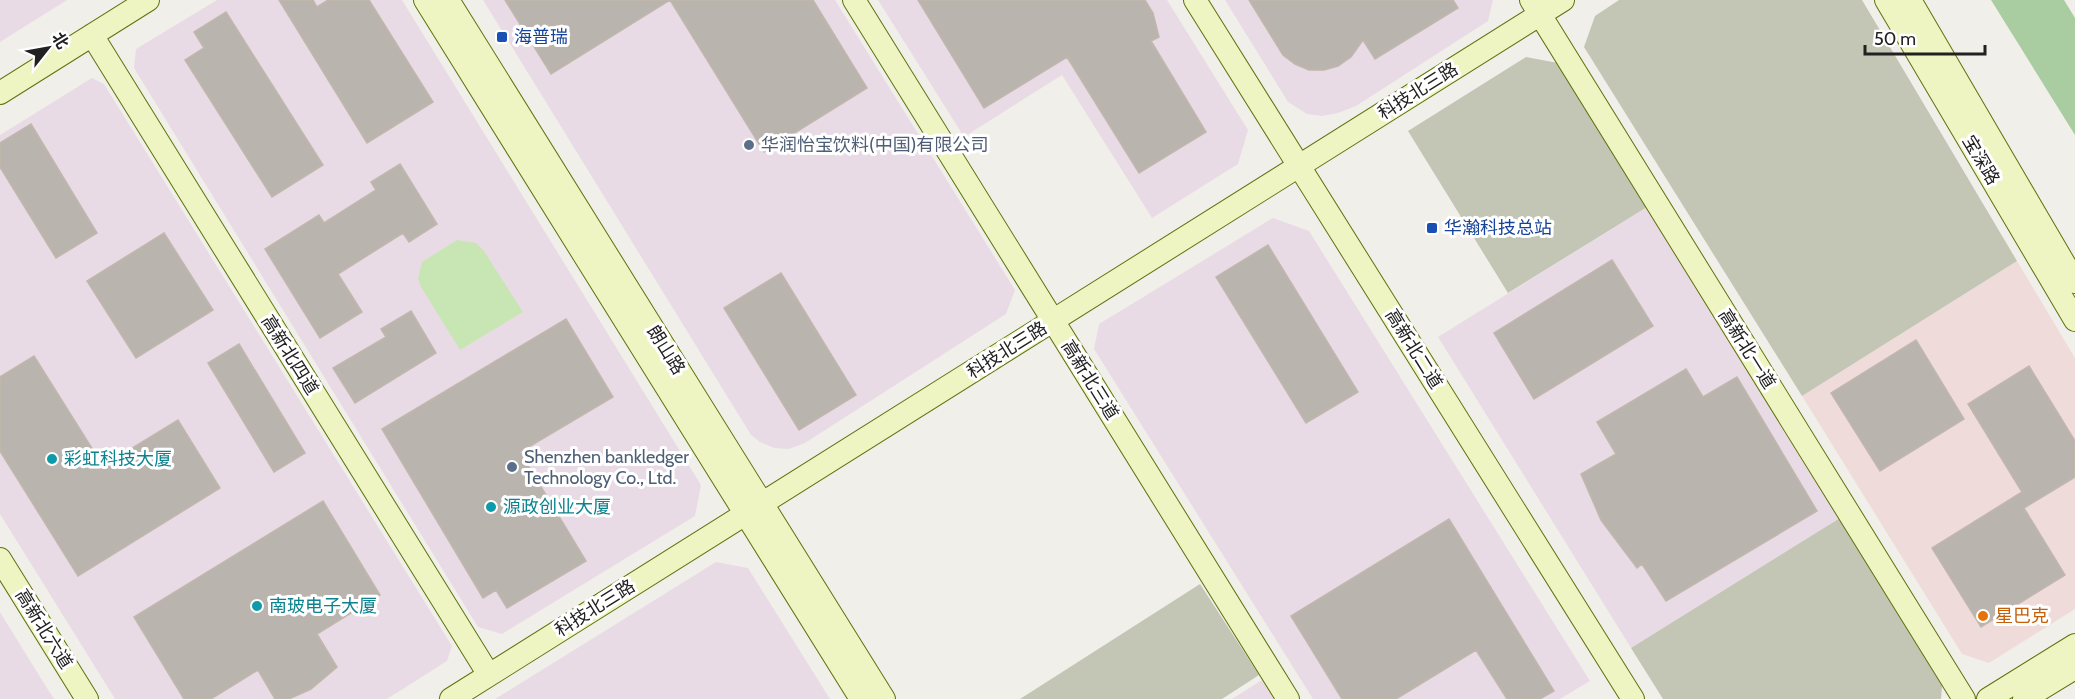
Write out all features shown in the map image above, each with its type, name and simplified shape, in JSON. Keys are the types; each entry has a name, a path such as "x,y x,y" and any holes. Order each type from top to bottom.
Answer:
{"street":[{"path":"0,93 148,0"},
{"name":"朗山路","path":"425,0 754,509 884,699"},
{"name":"朗山路","path":"448,0 754,509 861,699"},
{"name":"高新北三道","path":"854,0 1288,699"},
{"name":"高新北二道","path":"1195,0 1633,699"},
{"name":"科技北三路","path":"451,699 1299,166 1536,7 1563,0"},
{"name":"宝深路","path":"1887,0 2075,320"},
{"name":"宝深路","path":"1910,0 2075,282"},
{"name":"高新北一道","path":"1536,7 1964,699"},
{"name":"高新北四道","path":"92,35 489,675"},
{"name":"高新北六道","path":"0,559 87,699"},
{"path":"1988,699 2075,645"},
{"path":"2024,699 2075,668"}],"shaded area":[{"path":"0,0 67,0 0,42"},
{"path":"217,0 402,0 701,485 695,516 502,634 478,627 134,68 136,49"},
{"name":"华润怡宝饮料(中国)有限公司","path":"483,0 835,0 1015,290 1006,314 805,443 789,449 774,448 760,442 751,435"},
{"path":"878,0 1167,0 1248,130 1238,164 1152,218 1062,75 964,137"},
{"path":"1225,0 1493,0 1488,21 1356,106 1322,116 1307,114 1288,102"},
{"path":"1619,0 1862,0 2017,261 1802,396 1584,47 1595,16"},
{"path":"1526,57 1558,63 1647,207 1508,293 1408,131"},
{"path":"92,78 104,84 452,646 447,661 387,699 115,699 0,514 0,135"},
{"path":"1647,207 1840,518 1631,648 1438,337"},
{"path":"1273,218 1309,231 1590,681 1560,699 1313,699 1094,349 1099,324"},
{"path":"2017,261 2075,358 2075,609 1989,663 1962,654 1802,396"},
{"path":"1840,518 1942,686 1941,699 1663,699 1631,648"},
{"path":"716,562 748,568 830,699 495,699"},
{"path":"1200,584 1259,675 1222,699 1020,699"},
{"path":"0,612 45,685 54,699 0,699"},
{"path":"1262,680 1274,699 1232,699"}],"green space":[{"path":"1991,0 2064,0 2075,18 2075,135"},
{"path":"457,240 476,243 484,251 523,312 460,350 421,287 418,278 422,262"}],"building":[{"path":"279,0 313,0 317,7 328,0 369,0 433,102 367,143"},
{"path":"505,0 670,0 551,74"},
{"path":"670,0 813,0 867,88 764,152"},
{"path":"918,0 1145,0 1153,13 1159,37 1151,41 1206,132 1139,173 1067,57 984,108"},
{"path":"1249,0 1453,0 1458,8 1375,59 1363,40 1351,57 1338,66 1324,70 1309,70 1283,55"},
{"path":"226,12 323,165 272,197 185,60 204,48 194,32"},
{"path":"31,124 97,233 56,258 0,167 0,143"},
{"path":"400,164 437,224 409,242 403,233 338,274 362,312 320,338 265,249 319,215 324,223 376,190 371,182"},
{"path":"164,233 213,310 136,358 87,281"},
{"path":"1268,245 1358,392 1306,423 1216,277"},
{"path":"1612,260 1653,326 1534,399 1494,333"},
{"path":"781,273 856,395 799,430 724,308"},
{"path":"411,311 436,353 355,403 333,368 386,337 381,329"},
{"name":"源政创业大厦","path":"566,319 613,397 520,452 586,561 507,608 496,590 483,598 382,429"},
{"path":"1916,340 1964,419 1880,471 1831,393"},
{"path":"239,344 305,453 274,472 208,363"},
{"name":"彩虹科技大厦","path":"34,356 103,466 178,420 220,488 78,576 0,451 0,377"},
{"path":"2029,366 2075,441 2075,477 2024,508 2065,575 1981,627 1932,548 2022,492 1968,404"},
{"path":"1686,369 1703,397 1737,377 1817,511 1666,601 1642,564 1637,568 1601,520 1581,474 1616,454 1597,422"},
{"name":"南玻电子大厦","path":"323,501 380,595 317,634 337,667 311,689 289,699 275,699 258,670 211,699 184,699 134,617"},
{"path":"1449,519 1554,691 1540,699 1507,699 1476,650 1396,699 1342,699 1291,616"}],"place":[{"name":"海普瑞","path":"502,37"},
{"name":"华润怡宝饮料(中国)有限公司","path":"749,145"},
{"name":"华瀚科技总站","path":"1432,228"},
{"name":"彩虹科技大厦","path":"52,459"},
{"name":"Shenzhen bankledger Technology Co., Ltd.","path":"512,467"},
{"name":"源政创业大厦","path":"491,507"},
{"name":"南玻电子大厦","path":"257,606"},
{"name":"星巴克","path":"1983,616"}]}
